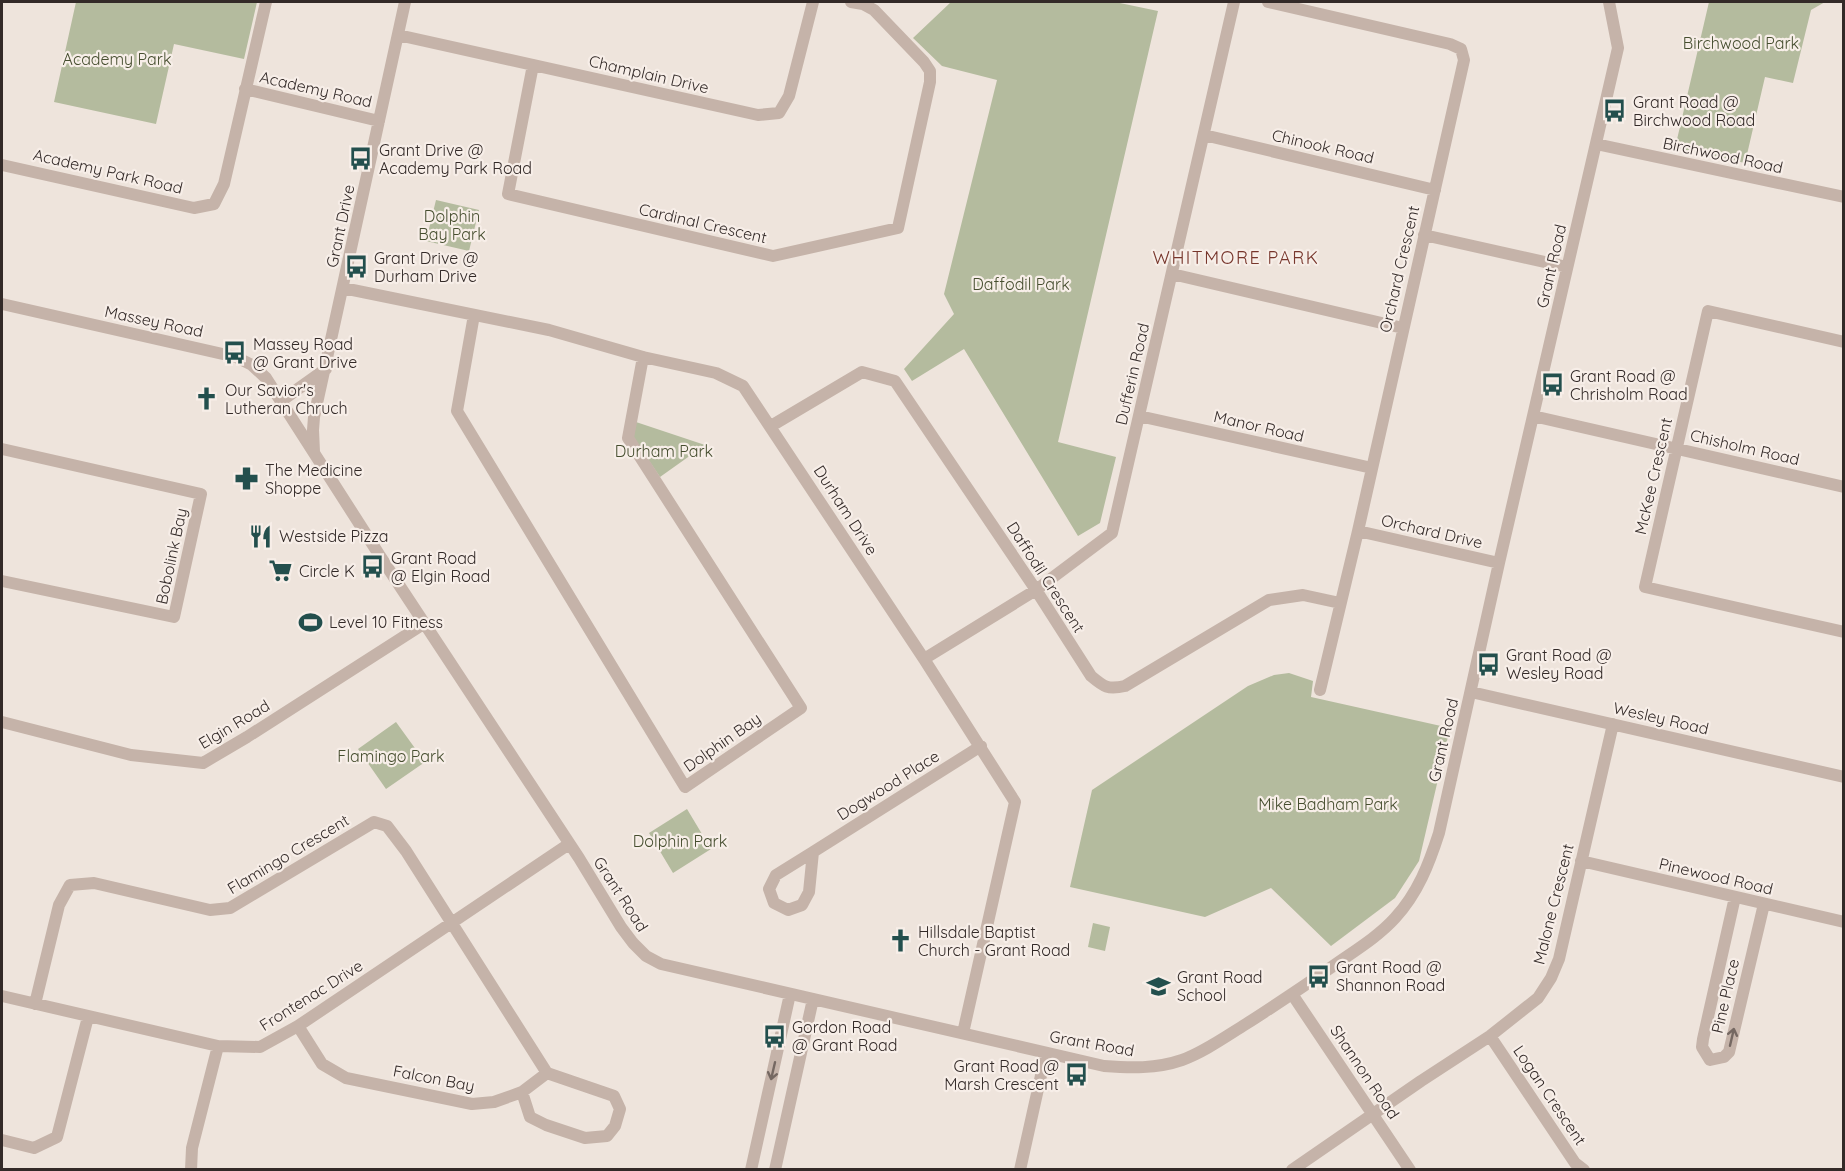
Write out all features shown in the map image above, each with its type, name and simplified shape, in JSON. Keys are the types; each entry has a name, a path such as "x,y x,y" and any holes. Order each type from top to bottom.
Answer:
{"street":[{"name":"Academy Park Road","path":"2,165 194,208 214,204 224,184 266,2"},
{"name":"Grant Drive","path":"314,453 314,417 405,2"},
{"name":"Champlain Drive","path":"398,35 759,115 779,113 789,96 813,2"},
{"name":"Cardinal Crescent","path":"533,65 508,194 773,256 898,228 930,82 930,71 874,10 863,4 851,2"},
{"name":"Dufferin Road","path":"924,659 1036,590 1112,533 1234,2"},
{"name":"Orchard Crescent","path":"1268,2 1450,44 1461,50 1464,60 1320,690"},
{"name":"Grant Road","path":"281,401 621,927 646,956 661,964 1104,1066 1134,1068 1182,1060 1218,1042 1368,941 1394,919 1413,895 1428,867 1439,833 1618,48 1610,2"},
{"name":"Academy Road","path":"245,89 379,121"},
{"name":"Chinook Road","path":"1204,135 1435,190"},
{"name":"Birchwood Road","path":"1596,144 1844,197"},
{"path":"1424,235 1567,267"},
{"path":"1172,274 1403,328"},
{"name":"Durham Drive","path":"343,288 549,330 643,357 716,373 743,386 981,746 1015,802 963,1033"},
{"name":"Massey Road","path":"2,304 236,357 252,365 266,378 281,401"},
{"name":"McKee Crescent","path":"1844,342 1708,310 1645,587 1844,632"},
{"name":"Dolphin Bay","path":"474,315 457,411 685,787 801,708 628,438 643,357"},
{"path":"281,401 326,369"},
{"name":"Daffodil Crescent","path":"771,426 862,372 895,381 1036,590 1090,676 1102,686 1113,689 1125,686 1269,600 1303,595 1340,603"},
{"name":"Manor Road","path":"1139,416 1372,468"},
{"name":"Chisholm Road","path":"1533,416 1844,486"},
{"name":"Bobolink Bay","path":"2,449 201,494 174,617 2,581"},
{"name":"Orchard Drive","path":"1358,531 1499,563"},
{"name":"Elgin Road","path":"2,722 131,755 203,763 425,623"},
{"name":"Wesley Road","path":"1471,692 1844,777"},
{"name":"Malone Crescent","path":"1292,1170 1490,1036 1538,998 1551,978 1559,959 1613,724"},
{"name":"Dogwood Place","path":"813,852 810,892 802,905 788,910 774,903 769,889 776,875 981,746"},
{"name":"Flamingo Crescent","path":"35,1004 59,905 70,885 94,883 210,910 230,908 374,822 387,826 406,851 452,924"},
{"name":"Frontenac Drive","path":"2,996 218,1046 260,1047 298,1026 569,844"},
{"name":"Pinewood Road","path":"1581,861 1844,922"},
{"name":"Pine Place","path":"1735,897 1703,1039 1702,1047 1710,1060 1724,1057 1729,1052 1764,904"},
{"path":"452,924 547,1073 614,1096 620,1109 615,1126 607,1136 585,1138 530,1117 522,1092"},
{"path":"751,1170 790,994"},
{"name":"Shannon Road","path":"1292,994 1410,1170"},
{"path":"775,1170 813,999"},
{"path":"2,1140 34,1148 57,1137 88,1017"},
{"name":"Falcon Bay","path":"298,1026 322,1064 346,1078 472,1104 494,1102 522,1092 547,1073"},
{"name":"Logan Crescent","path":"1490,1036 1575,1163 1584,1170"},
{"path":"191,1170 192,1148 218,1046"},
{"path":"1020,1170 1046,1053"},
{"path":"757,1144 779,1149"}],"green space":[{"name":"Academy Park","path":"76,2 257,2 244,59 174,44 156,124 54,102"},
{"name":"Daffodil Park","path":"951,2 1115,2 1158,11 1058,442 1116,457 1100,523 1078,536 964,349 912,381 904,369 954,314 944,294 997,80 942,66 913,38"},
{"name":"Birchwood Park","path":"1709,2 1825,2 1811,10 1793,83 1765,77 1745,163 1675,148"},
{"name":"Dolphin Bay Park","path":"436,200 479,210 469,251 426,241"},
{"name":"Durham Park","path":"636,422 705,445 660,477 633,437"},
{"name":"Mike Badham Park","path":"1289,673 1313,681 1311,697 1450,728 1419,861 1395,898 1331,946 1271,888 1205,917 1070,887 1092,790 1248,686 1274,675"},
{"name":"Flamingo Park","path":"396,722 425,762 386,789 358,749"},
{"name":"Dolphin Park","path":"687,809 711,849 673,873 649,833"},
{"path":"1093,923 1110,927 1105,951 1088,947"}],"place":[{"name":"Grant Road @ Birchwood Road","path":"1615,111"},
{"name":"Grant Drive @ Academy Park Road","path":"361,159"},
{"name":"Grant Drive @ Durham Drive","path":"356,267"},
{"name":"Massey Road @ Grant Drive","path":"235,353"},
{"name":"Grant Road @ Chrisholm Road","path":"1552,385"},
{"name":"Our Savior's Lutheran Chruch","path":"207,399"},
{"name":"The Medicine Shoppe","path":"247,479"},
{"name":"Westside Pizza","path":"261,536"},
{"name":"Grant Road @ Elgin Road","path":"373,567"},
{"name":"Circle K","path":"281,571"},
{"name":"Level 10 Fitness","path":"311,622"},
{"name":"Grant Road @ Wesley Road","path":"1488,664"},
{"name":"Hillsdale Baptist Church - Grant Road","path":"900,941"},
{"name":"Grant Road @ Shannon Road","path":"1318,976"},
{"name":"Grant Road School","path":"1159,986"},
{"name":"Gordon Road @ Grant Road","path":"774,1036"},
{"name":"Grant Road @ Marsh Crescent","path":"1077,1075"}],"district":[{"name":"WHITMORE PARK","path":"1236,258"}]}
